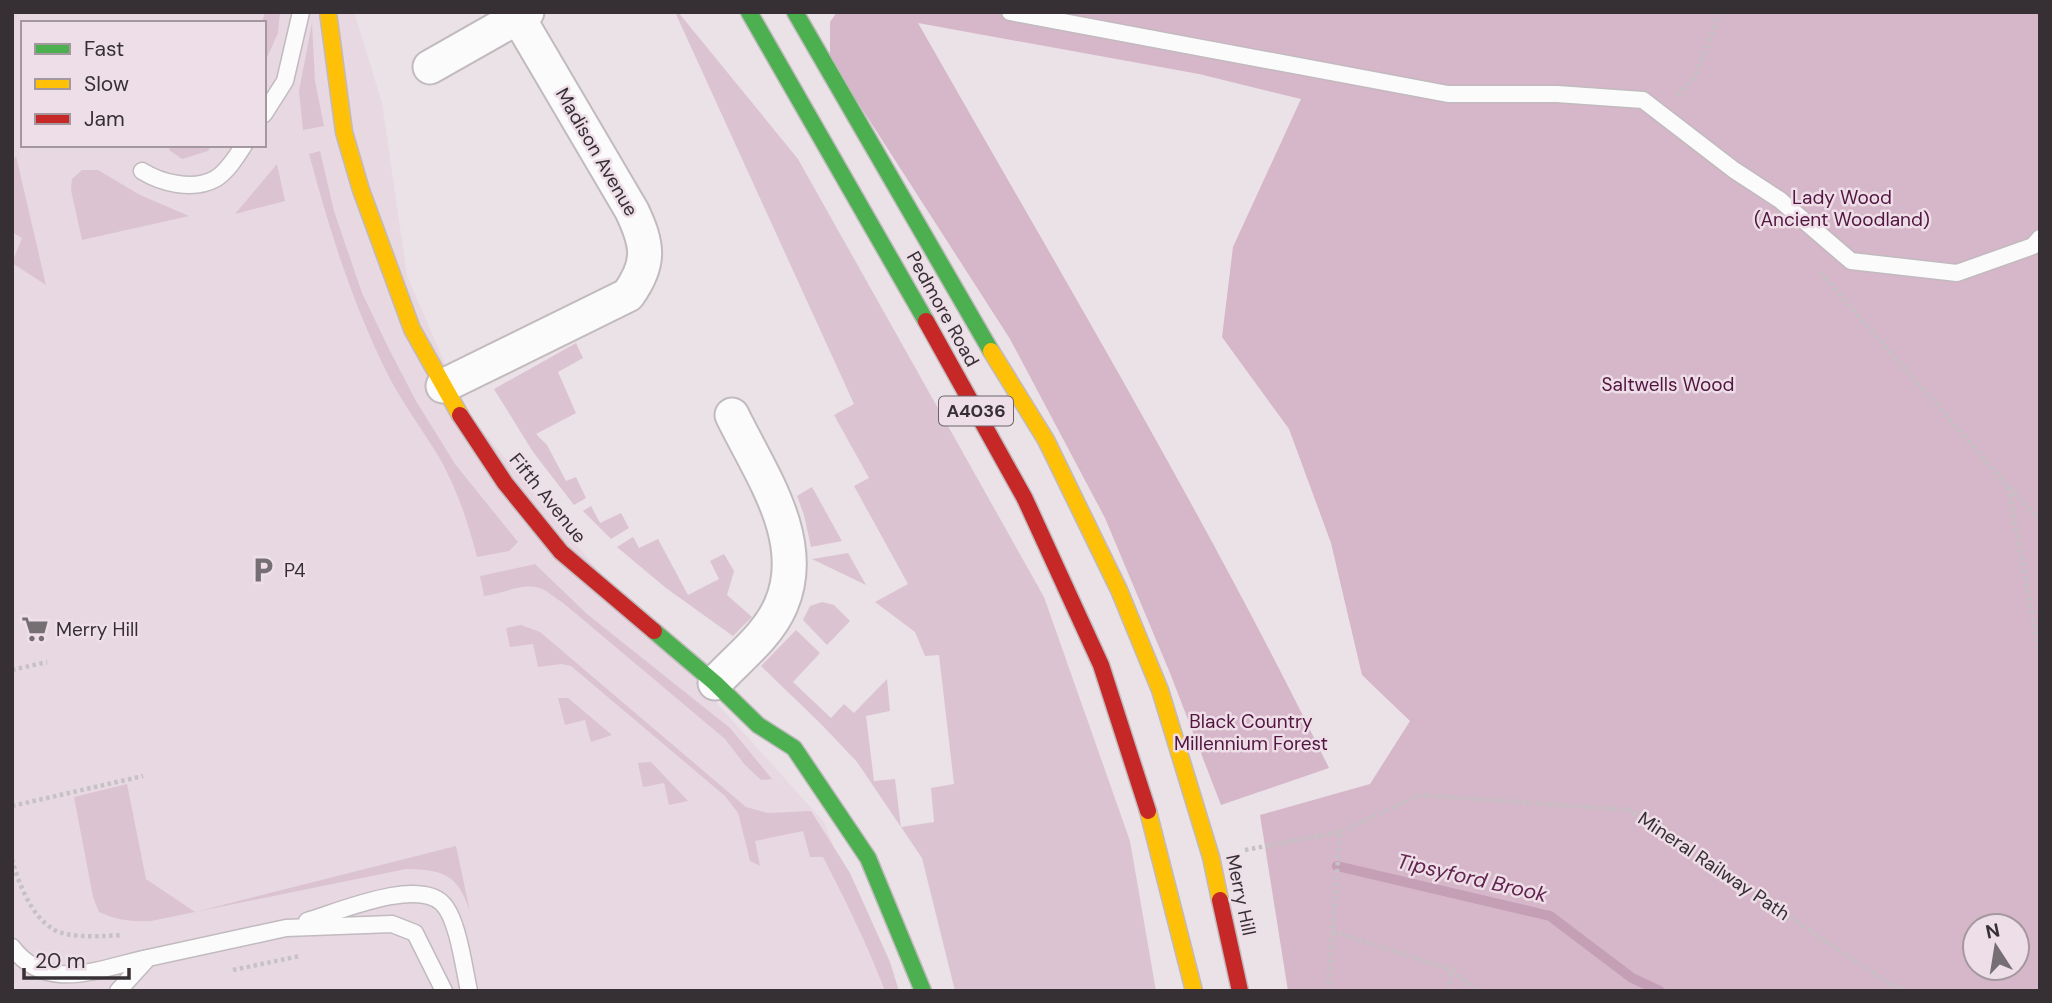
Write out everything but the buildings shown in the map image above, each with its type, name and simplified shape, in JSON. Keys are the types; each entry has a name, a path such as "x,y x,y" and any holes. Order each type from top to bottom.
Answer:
{"main road":[{"name":"Fifth Avenue","path":"328,12 344,132 361,190 412,329 443,386 505,483 561,552 715,683 758,725 794,748 868,858 923,991"},
{"name":"Pedmore Road","path":"749,12 930,327 1025,499 1101,665 1155,832 1194,991"},
{"name":"Pedmore Road","path":"795,12 963,305 1046,440 1119,590 1160,690 1195,810"},
{"name":"Merry Hill","path":"1195,810 1212,857 1240,991"}],"street":[{"name":"Madison Avenue","path":"430,67 523,15 632,211 643,235 645,258 640,278 628,295 443,386"},
{"path":"715,683 768,626 781,606 790,571 788,540 779,511 733,415"}],"lane":[{"path":"266,111 285,82 301,12"},
{"path":"1010,12 1448,93 1557,94 1643,100 1734,170 1780,200 1851,261 1957,273 2033,246 2040,238"},
{"path":"142,171 151,177 181,185 200,183 216,179 243,147"},
{"path":"264,933 365,903 421,892 442,903 455,926 469,991"},
{"path":"12,947 22,960 41,971 81,974 286,928 392,924 415,933 444,991"},
{"path":"118,991 148,958"}],"path":[{"path":"1661,114 1695,77 1718,12"},
{"path":"1812,263 2040,520"},
{"path":"2008,486 2040,655"},
{"path":"12,670 47,662"},
{"path":"12,806 143,776"},
{"name":"Mineral Railway Path","path":"1240,851 1340,832 1420,794 1629,810 1894,986 1908,991"},
{"path":"1328,991 1340,832"},
{"path":"12,859 16,876 35,911 53,930 85,936 129,935"},
{"path":"1332,931 1452,970 1478,991"},
{"path":"233,970 300,956"},
{"path":"1448,991 1452,970"},
{"path":"1894,986 1898,991"}],"shaded area":[{"path":"12,12 354,12 382,103 407,276 465,410 605,579 823,821 896,991 12,991"},
{"path":"265,12 280,12 278,33 266,60 266,21 263,21"},
{"path":"675,12 678,12 798,159 1044,597 1130,841 1156,991 955,991 922,858 901,827 934,822 931,788 954,784 939,655 925,656 915,632 875,602 908,584 854,486 869,478 834,415 854,404"},
{"path":"312,23 315,81 324,126 303,130 299,91"},
{"path":"171,147 210,147 208,151 182,159 169,150"},
{"path":"320,151 334,211 362,293 416,401 455,464 518,542 509,551 477,557 461,506 445,469 394,386 375,348 343,266 309,154"},
{"path":"16,156 46,285 12,263 22,238 12,232 12,163"},
{"path":"277,164 285,201 235,214"},
{"path":"82,170 98,170 140,195 189,216 82,240 71,190 72,179"},
{"path":"576,343 583,358 558,372 576,413 536,434 547,445 566,481 576,477 586,498 574,505 533,452 494,389"},
{"path":"812,487 842,541 811,547 797,496"},
{"path":"591,506 600,523 621,513 629,528 611,539 583,511"},
{"path":"633,537 639,548 658,539 688,595 719,579 710,561 724,554 734,571 727,595 752,617 733,636 666,588 617,547"},
{"path":"848,553 866,585 812,559"},
{"path":"535,564 587,614 730,728 772,779 761,780 745,765 725,739 547,592 528,586 484,596 480,576"},
{"path":"822,602 834,605 850,621 827,645 803,620 810,606"},
{"path":"521,625 540,632 746,807 768,813 811,811 850,873 890,962 899,991 885,991 832,873 823,857 810,857 803,831 755,841 760,866 750,861 738,813 725,796 571,666 561,664 538,667 533,644 510,647 506,628"},
{"path":"796,630 820,653 793,682 831,718 844,704 854,713 887,679 890,711 866,716 874,781 895,779 901,827 857,762 761,666"},
{"path":"558,698 568,698 612,735 591,742 585,720 565,725"},
{"path":"651,762 688,801 669,805 664,783 643,787 638,763"},
{"path":"127,784 146,879 195,912 456,846 470,912 460,889 448,877 430,871 406,869 151,921 124,920 106,915 99,912 93,897 74,797"}],"green space":[{"name":"Saltwells Wood","path":"837,12 2040,12 2040,991 1288,991 1260,815 1370,784 1410,721 1362,675 1331,543 1289,429 1222,337 1233,247 1301,99 1199,74 918,23 1181,485 1329,768 1221,805 1170,673 1105,518 1010,339 830,59 830,22"}],"waterway":[{"name":"Tipsyford Brook","path":"1337,866 1550,916 1632,978 1660,991"}],"traffic: fast":[{"path":"749,12 926,321"},
{"path":"795,12 991,351"},
{"path":"654,631 715,683 758,725 794,748 868,858 923,991"}],"traffic: slow":[{"path":"328,12 344,132 361,190 412,329 460,415"},
{"path":"991,351 1046,440 1119,590 1160,690 1211,857 1220,900"},
{"path":"1148,811 1194,991"}],"traffic: jam":[{"path":"926,321 1025,499 1101,665 1148,811"},
{"path":"460,415 505,483 561,552 654,631"},
{"path":"1220,900 1240,991"}],"place":[{"name":"P4","path":"263,570"},
{"name":"Merry Hill","path":"35,629"}],"park label":[{"name":"Lady Wood (Ancient Woodland)","path":"1842,208"},
{"name":"Black Country Millennium Forest","path":"1251,732"}]}
